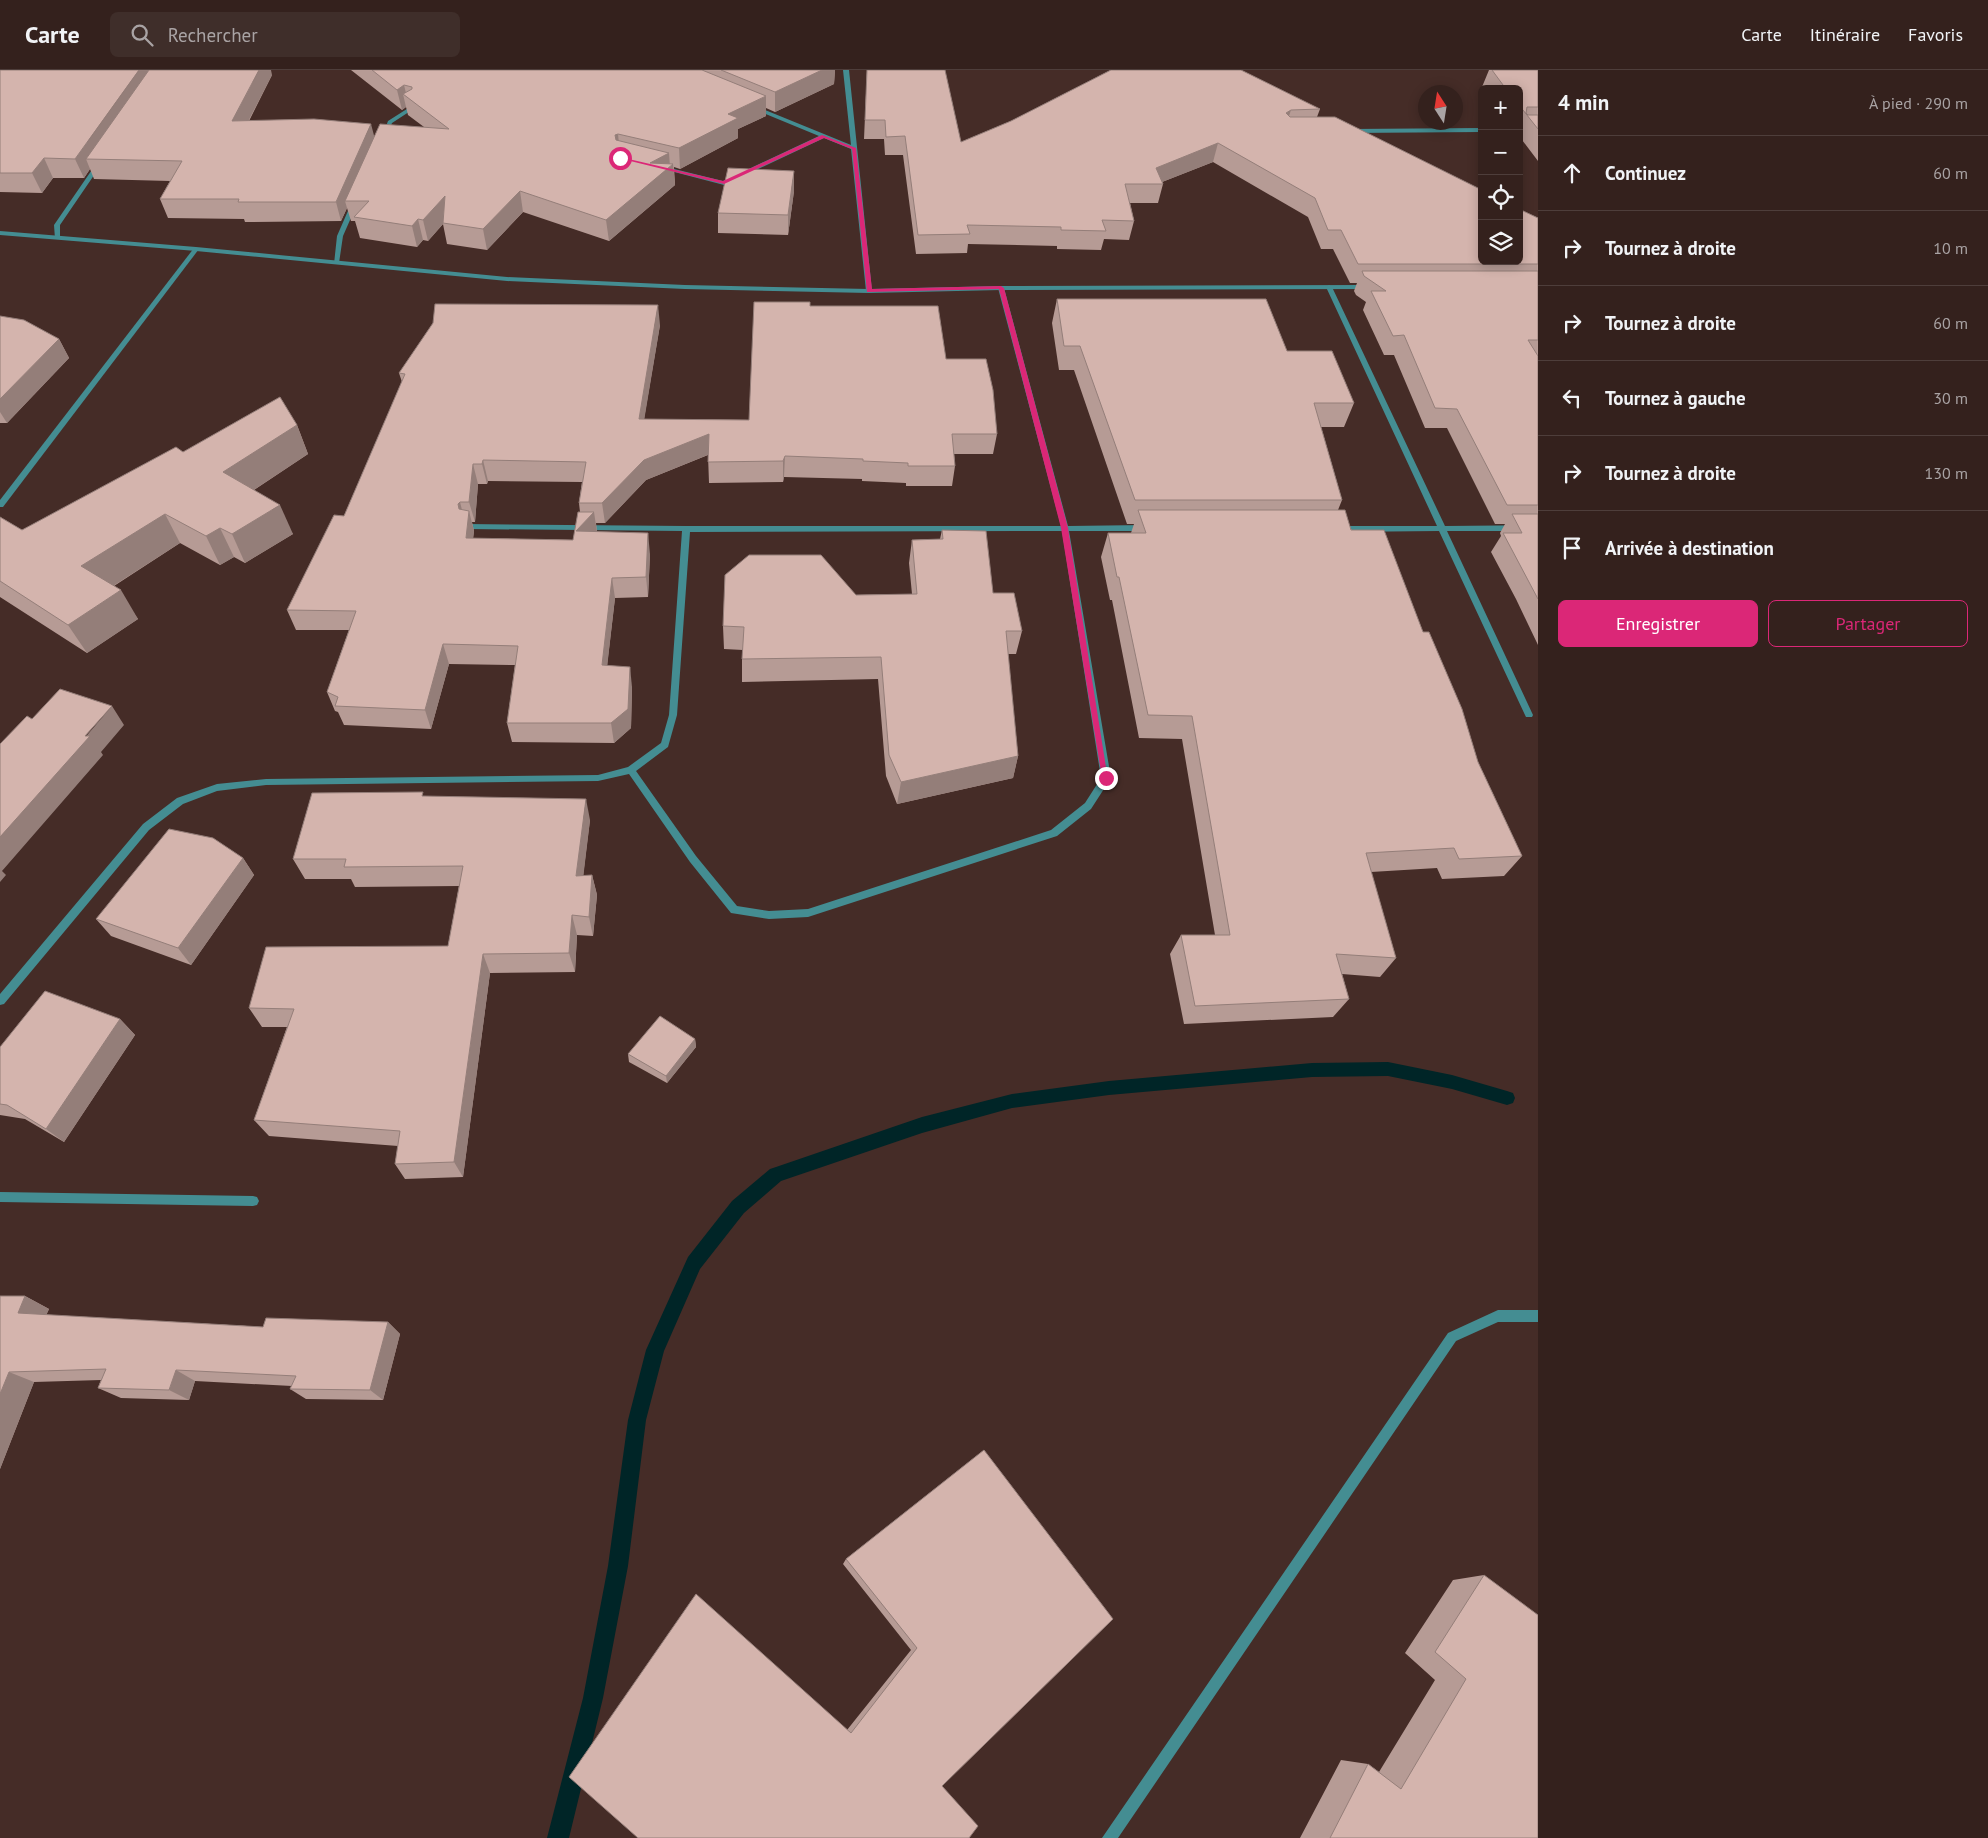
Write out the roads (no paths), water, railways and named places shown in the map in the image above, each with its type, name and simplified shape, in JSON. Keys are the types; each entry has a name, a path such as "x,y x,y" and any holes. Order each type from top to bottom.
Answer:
{"street":[{"path":"846,70 869,291"},
{"path":"743,103 854,148"},
{"path":"382,140 390,122 412,108"},
{"path":"1344,131 1478,130"},
{"path":"658,167 724,182 824,136"},
{"path":"57,238 57,225 102,160"},
{"path":"336,263 340,236 356,201"},
{"path":"0,233 196,249 507,279 684,287 869,291 1001,288 1379,287"},
{"path":"0,505 196,249"},
{"path":"1329,287 1529,715"},
{"path":"631,770 693,859 734,910 769,915 808,913 1054,833 1088,806 1106,778 1065,528 1001,288"},
{"path":"468,526 1154,528"},
{"path":"0,1001 146,827 180,801 217,788 266,782 598,778 631,770 664,745 673,715 686,528"},
{"path":"1333,529 1538,528"},
{"path":"0,1197 252,1201"},
{"path":"1109,1838 1452,1337 1498,1316 1538,1316"}],"waterway":[{"path":"558,1838 593,1698 618,1566 637,1420 655,1350 694,1263 738,1207 776,1175 922,1125 1012,1101 1109,1088 1312,1070 1388,1069 1452,1082 1507,1098"}]}
